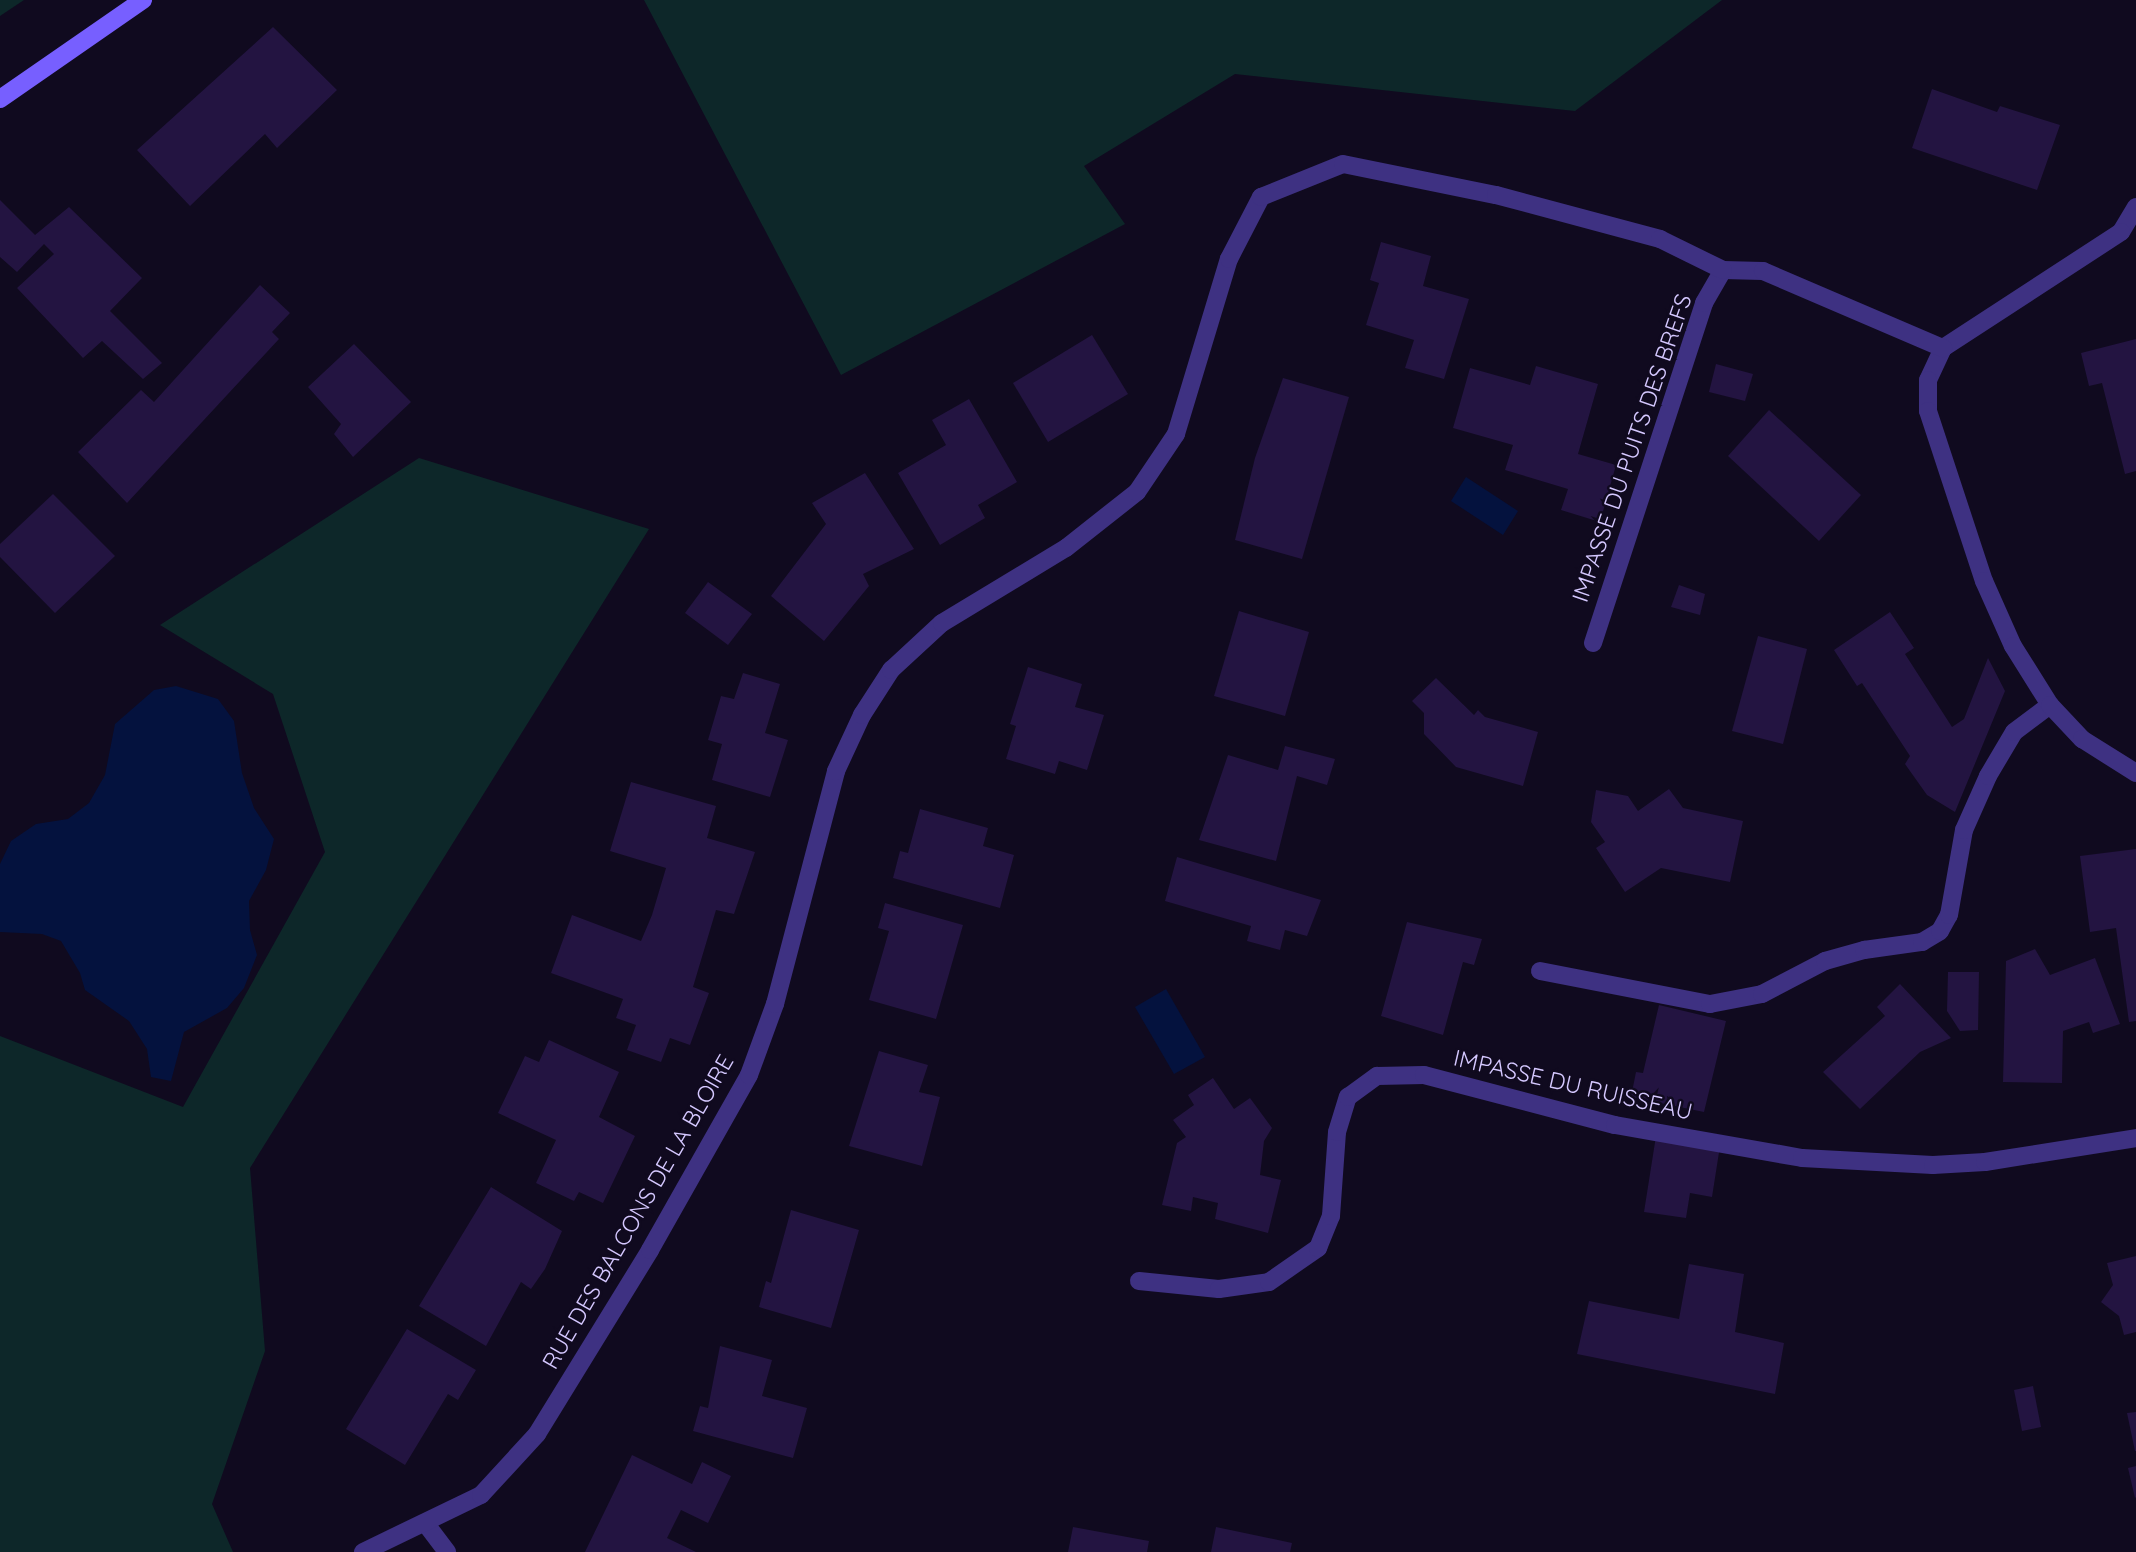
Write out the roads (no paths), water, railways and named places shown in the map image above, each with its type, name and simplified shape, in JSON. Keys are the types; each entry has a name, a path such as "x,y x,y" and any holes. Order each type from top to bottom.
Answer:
{"street":[{"path":"0,99 143,0"},
{"name":"RUE DES BALCONS DE LA BLOIRE","path":"363,1552 426,1524 481,1495 537,1434 650,1250 749,1075 775,1004 836,771 862,715 891,670 942,623 1066,548 1137,492 1176,434 1230,259 1261,197 1343,164 1496,195 1660,239 1723,270"},
{"path":"2136,207 2121,232 1943,348 1928,380 1928,411 1984,581 2014,646 2050,705 2082,739 2136,773"},
{"path":"1723,270 1763,271 1943,348"},
{"name":"IMPASSE DU PUITS DES BREFS","path":"1593,643 1704,303 1723,270"},
{"path":"1540,971 1724,1003 1762,994 1825,961 1922,943 1940,931 1949,915 1964,830 1988,776 2014,732 2050,705"},
{"name":"IMPASSE DU RUISSEAU","path":"1139,1282 1219,1289 1269,1282 1318,1248 1331,1216 1338,1132 1348,1097 1377,1076 1424,1075 1615,1125 1802,1158 1933,1165 1985,1162 2136,1138"},
{"path":"426,1524 447,1552"}]}
